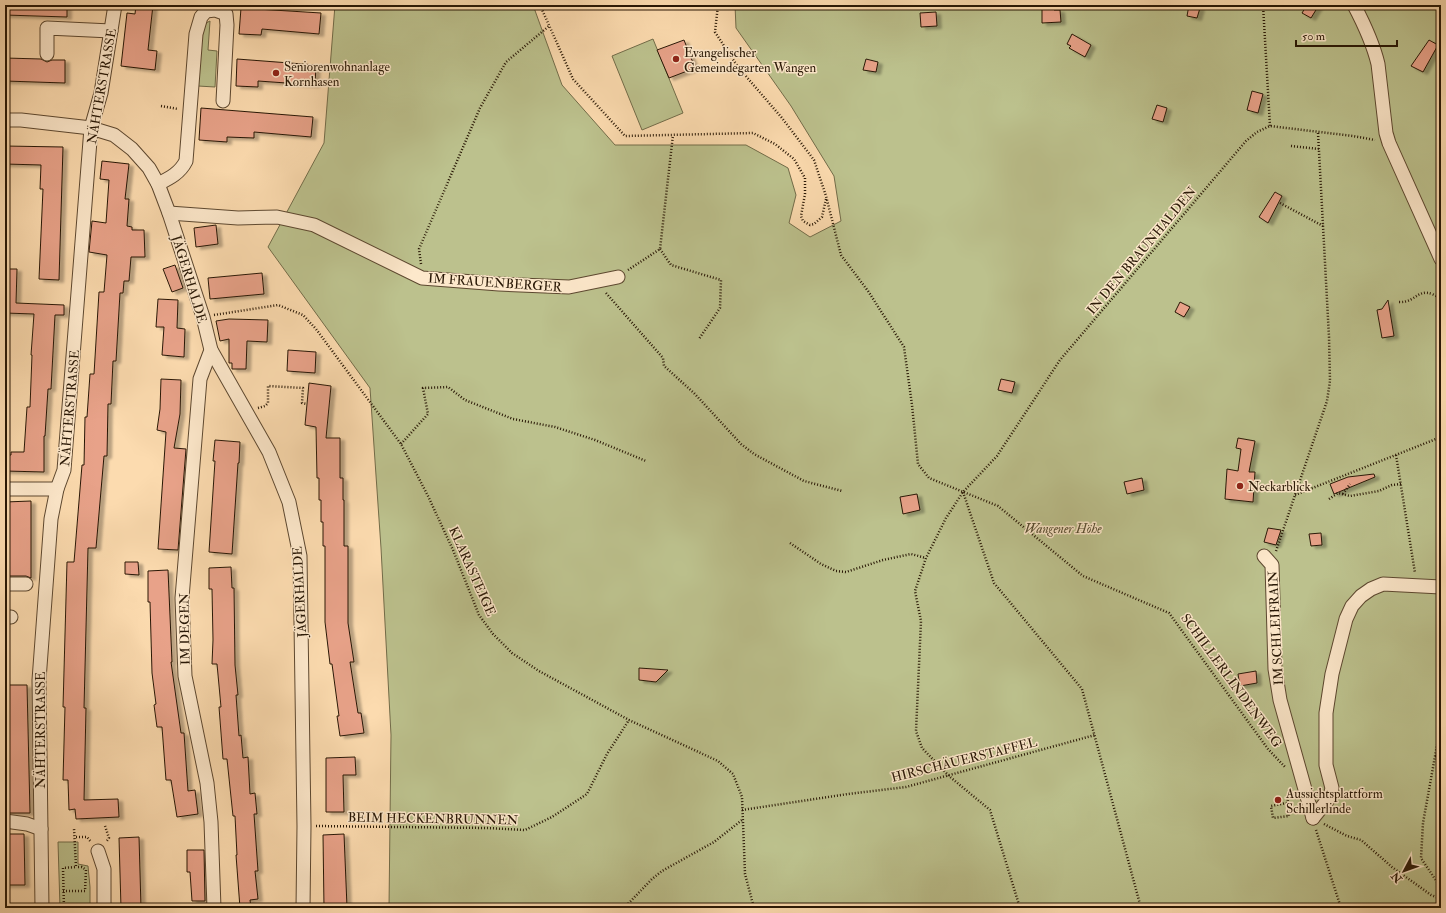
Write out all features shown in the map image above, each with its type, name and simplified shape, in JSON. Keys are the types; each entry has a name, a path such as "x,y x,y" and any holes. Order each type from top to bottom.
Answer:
{"street":[{"name":"NÄHTERSTRASSE","path":"42,908 39,680 51,519 57,489 64,470 91,128 101,93 115,5"},
{"path":"1354,5 1375,52 1378,64 1386,133 1389,143 1441,259"},
{"path":"158,184 172,177 182,169 186,161 196,34 201,18 206,11 215,10 226,14 227,25 223,100"},
{"path":"47,54 47,28 111,31"},
{"name":"JÄGERHALDE","path":"5,120 21,120 91,128 114,135 132,149 149,168 158,184 169,213 203,317 211,350 269,452 289,502 300,556 304,826 303,908"},
{"name":"IM FRAUENBERGER","path":"169,213 238,218 277,217 314,225 422,278 499,284 569,287 618,277"},
{"name":"IM DEGEN","path":"211,350 200,379 182,598 185,676 207,783 210,814 214,908"},
{"path":"5,489 57,489"},
{"name":"IM SCHLEIFRAIN","path":"1268,561 1275,669 1280,700 1313,818"},
{"path":"5,584 26,584"},
{"path":"1313,818 1330,798 1332,788 1326,765 1326,713 1332,674 1346,620 1352,606 1361,596 1371,589 1383,584 1441,587"},
{"path":"5,821 27,824 41,829"},
{"path":"98,851 104,869 104,908"}],"path":[{"path":"540,5 573,79 626,136 752,133 775,144 794,158 805,178 805,194 800,216 803,221 810,225 814,224 822,217 826,196"},
{"name":"SCHILLERLINDENWEG","path":"718,5 715,32 738,67 782,118 814,160 826,196 841,255 868,291 904,347 918,464 929,478 998,506 1083,576 1170,613 1268,748 1288,769 1301,776"},
{"path":"1263,5 1270,126 1353,136 1389,143"},
{"path":"422,278 419,249 480,108 506,62 550,26"},
{"name":"IN DEN BRAUNHALDEN","path":"1020,908 990,810 949,776 922,748 916,731 920,621 915,591 926,558 946,518 962,492 997,456 1060,360 1246,141 1257,132 1270,126"},
{"path":"1268,561 1295,495 1327,401 1330,381 1318,132"},
{"path":"673,135 660,249 671,265 721,280 720,308 699,339"},
{"path":"1291,146 1319,149"},
{"path":"1280,203 1323,226"},
{"path":"618,277 660,249"},
{"path":"600,280 602,288 663,358 664,366 694,393 741,444 754,454 804,481 842,491"},
{"path":"1399,302 1403,302 1426,293 1432,293 1441,299"},
{"name":"KLARASTEIGE","path":"203,317 278,305 303,315 316,329 401,444 428,496 453,550 479,615 492,634 512,653 539,671 629,720 718,761 733,774 742,797 745,874 754,908"},
{"path":"268,403 268,386 303,388 302,403 307,404"},
{"path":"401,444 428,414 423,388 448,387 465,400 513,419 555,427 595,440 646,461"},
{"path":"1295,495 1441,437"},
{"path":"1396,455 1416,585"},
{"path":"1343,494 1350,484"},
{"path":"1329,499 1338,493 1350,496 1379,491 1392,485 1401,484"},
{"path":"962,492 994,583 1082,689 1141,908"},
{"path":"790,544 821,564 836,571 846,572 883,560 911,554 926,558"},
{"name":"BEIM HECKENBRUNNEN","path":"304,826 487,828 525,830 552,817 586,794 629,720"},
{"path":"1441,724 1423,823 1421,858 1441,888"},
{"name":"HIRSCHÄUERSTAFFEL","path":"742,810 906,787 1095,735"},
{"path":"1435,756 1441,757"},
{"path":"1287,803 1272,806 1273,818 1289,816 1287,803 1289,791 1293,784 1301,776"},
{"path":"1313,818 1330,828 1361,840 1392,867 1430,896 1441,899"},
{"path":"1313,818 1318,839 1341,908"},
{"path":"624,908 652,879 662,871 714,842 743,819"},
{"path":"74,828 76,837 76,867"},
{"path":"76,837 87,836"},
{"path":"63,890 85,891 86,870 82,867 63,868 63,890 64,908"}],"green space":[{"name":"Wangener Höhe","path":"335,5 533,5 562,85 615,145 746,145 788,168 796,195 789,223 810,237 841,221 834,176 791,106 736,28 735,5 1441,5 1441,908 389,908 391,735 381,548 370,388 268,247 324,143"},
{"path":"210,21 208,50 217,51 215,87 198,86 201,31 206,23"},
{"path":"653,39 683,113 642,130 612,56"},
{"path":"58,842 78,842 78,864 88,866 90,908 60,908"}],"building":[{"path":"5,5 67,5 67,17 5,15"},
{"path":"136,5 153,5 148,50 157,51 155,70 121,66 127,13 135,14"},
{"path":"1042,5 1054,5 1054,10 1060,10 1061,22 1042,23"},
{"path":"1189,5 1200,8 1197,18 1187,16"},
{"path":"1307,5 1319,5 1311,18 1302,13"},
{"path":"241,8 321,13 319,34 262,29 261,35 239,34"},
{"path":"936,12 937,26 921,27 920,13"},
{"path":"1072,34 1091,45 1085,57 1069,48 1071,46 1067,44"},
{"name":"Evangelischer Gemeindegarten Wangen","path":"684,40 695,68 669,78 657,50"},
{"path":"1429,40 1438,45 1423,72 1411,66"},
{"path":"5,58 41,59 47,62 52,60 65,60 65,83 5,81"},
{"path":"237,59 316,65 315,85 258,81 258,87 236,86"},
{"path":"866,59 878,62 876,72 863,70"},
{"path":"1252,91 1263,94 1258,113 1247,110"},
{"path":"1157,105 1167,108 1163,122 1152,119"},
{"path":"201,108 313,117 311,137 254,132 254,138 227,137 227,142 199,140"},
{"path":"5,146 63,147 59,280 39,279 43,189 40,189 41,165 5,164"},
{"path":"102,161 129,164 125,199 129,199 127,226 132,227 132,230 144,230 145,257 131,257 129,281 124,281 123,293 120,293 116,361 113,361 111,404 108,404 107,456 104,456 96,548 88,548 84,708 86,708 84,800 118,799 119,817 76,819 75,809 69,810 68,780 63,780 65,707 63,707 67,562 74,562 82,465 84,465 85,417 87,417 90,374 94,374 99,292 104,292 107,255 89,252 92,221 106,223 109,180 100,179"},
{"path":"1275,192 1282,196 1268,223 1259,217"},
{"path":"216,225 218,244 196,247 194,228"},
{"path":"175,265 183,288 172,292 163,269"},
{"path":"5,269 17,269 16,303 64,305 64,315 55,315 51,389 48,389 44,436 44,472 5,471 5,455 11,455 11,452 24,452 27,407 30,407 31,355 34,314 5,313"},
{"path":"262,273 264,294 210,299 208,278"},
{"path":"158,299 178,300 177,328 185,329 184,357 162,355 164,327 156,327"},
{"path":"1388,300 1394,336 1382,338 1377,310 1382,309"},
{"path":"1180,302 1190,307 1184,317 1175,312"},
{"path":"229,319 268,320 267,342 247,341 246,369 232,369 232,363 229,363 229,339 220,341 216,321"},
{"path":"288,350 316,352 315,373 287,371"},
{"path":"161,379 181,380 180,414 174,448 186,449 178,550 158,549 166,432 157,430 160,409"},
{"path":"1001,379 1015,382 1012,393 998,390"},
{"path":"309,383 331,386 326,438 340,438 340,478 343,478 344,500 344,546 348,546 348,623 354,662 350,662 358,713 361,713 364,733 340,736 337,716 339,716 332,664 330,664 325,622 325,546 323,546 323,522 321,522 321,500 319,500 319,478 317,478 316,427 305,425"},
{"name":"Neckarblick","path":"1238,438 1255,441 1249,472 1255,472 1253,502 1225,499 1227,469 1238,471 1241,449 1236,448"},
{"path":"215,440 240,442 232,554 209,552"},
{"path":"1374,474 1375,477 1334,494 1330,484 1348,477"},
{"path":"1142,478 1144,490 1127,494 1124,482"},
{"path":"917,494 920,510 903,514 900,497"},
{"path":"31,501 31,578 26,576 5,576 5,502"},
{"path":"1268,528 1281,530 1276,545 1264,542"},
{"path":"1321,533 1322,545 1311,546 1309,534"},
{"path":"125,562 138,562 139,575 125,574"},
{"path":"231,567 232,588 234,588 235,665 238,695 236,695 239,736 241,735 243,758 248,757 250,794 255,793 257,814 254,814 258,871 255,871 258,899 250,900 251,908 240,908 235,816 233,816 227,759 223,759 219,707 221,707 217,664 212,664 212,589 209,589 209,568"},
{"path":"168,570 171,662 181,733 184,733 188,791 195,790 198,814 177,817 171,780 166,780 162,727 157,727 154,705 156,704 152,673 150,602 148,602 148,571"},
{"path":"639,668 668,670 656,682 639,680"},
{"path":"1256,671 1257,683 1240,686 1238,674"},
{"path":"5,685 27,685 30,813 5,813"},
{"path":"355,757 356,775 343,775 344,812 326,812 326,758"},
{"path":"5,834 24,834 25,885 5,885"},
{"path":"344,834 347,907 324,908 323,835"},
{"path":"139,837 141,908 121,908 119,838"},
{"path":"187,850 204,850 205,901 192,901 190,872 187,872"}],"place":[{"name":"Evangelischer Gemeindegarten Wangen","path":"676,59"},
{"name":"Seniorenwohnanlage Kornhasen","path":"276,73"},
{"name":"Neckarblick","path":"1240,486"},
{"name":"Aussichtsplattform Schillerlinde","path":"1278,800"}]}
